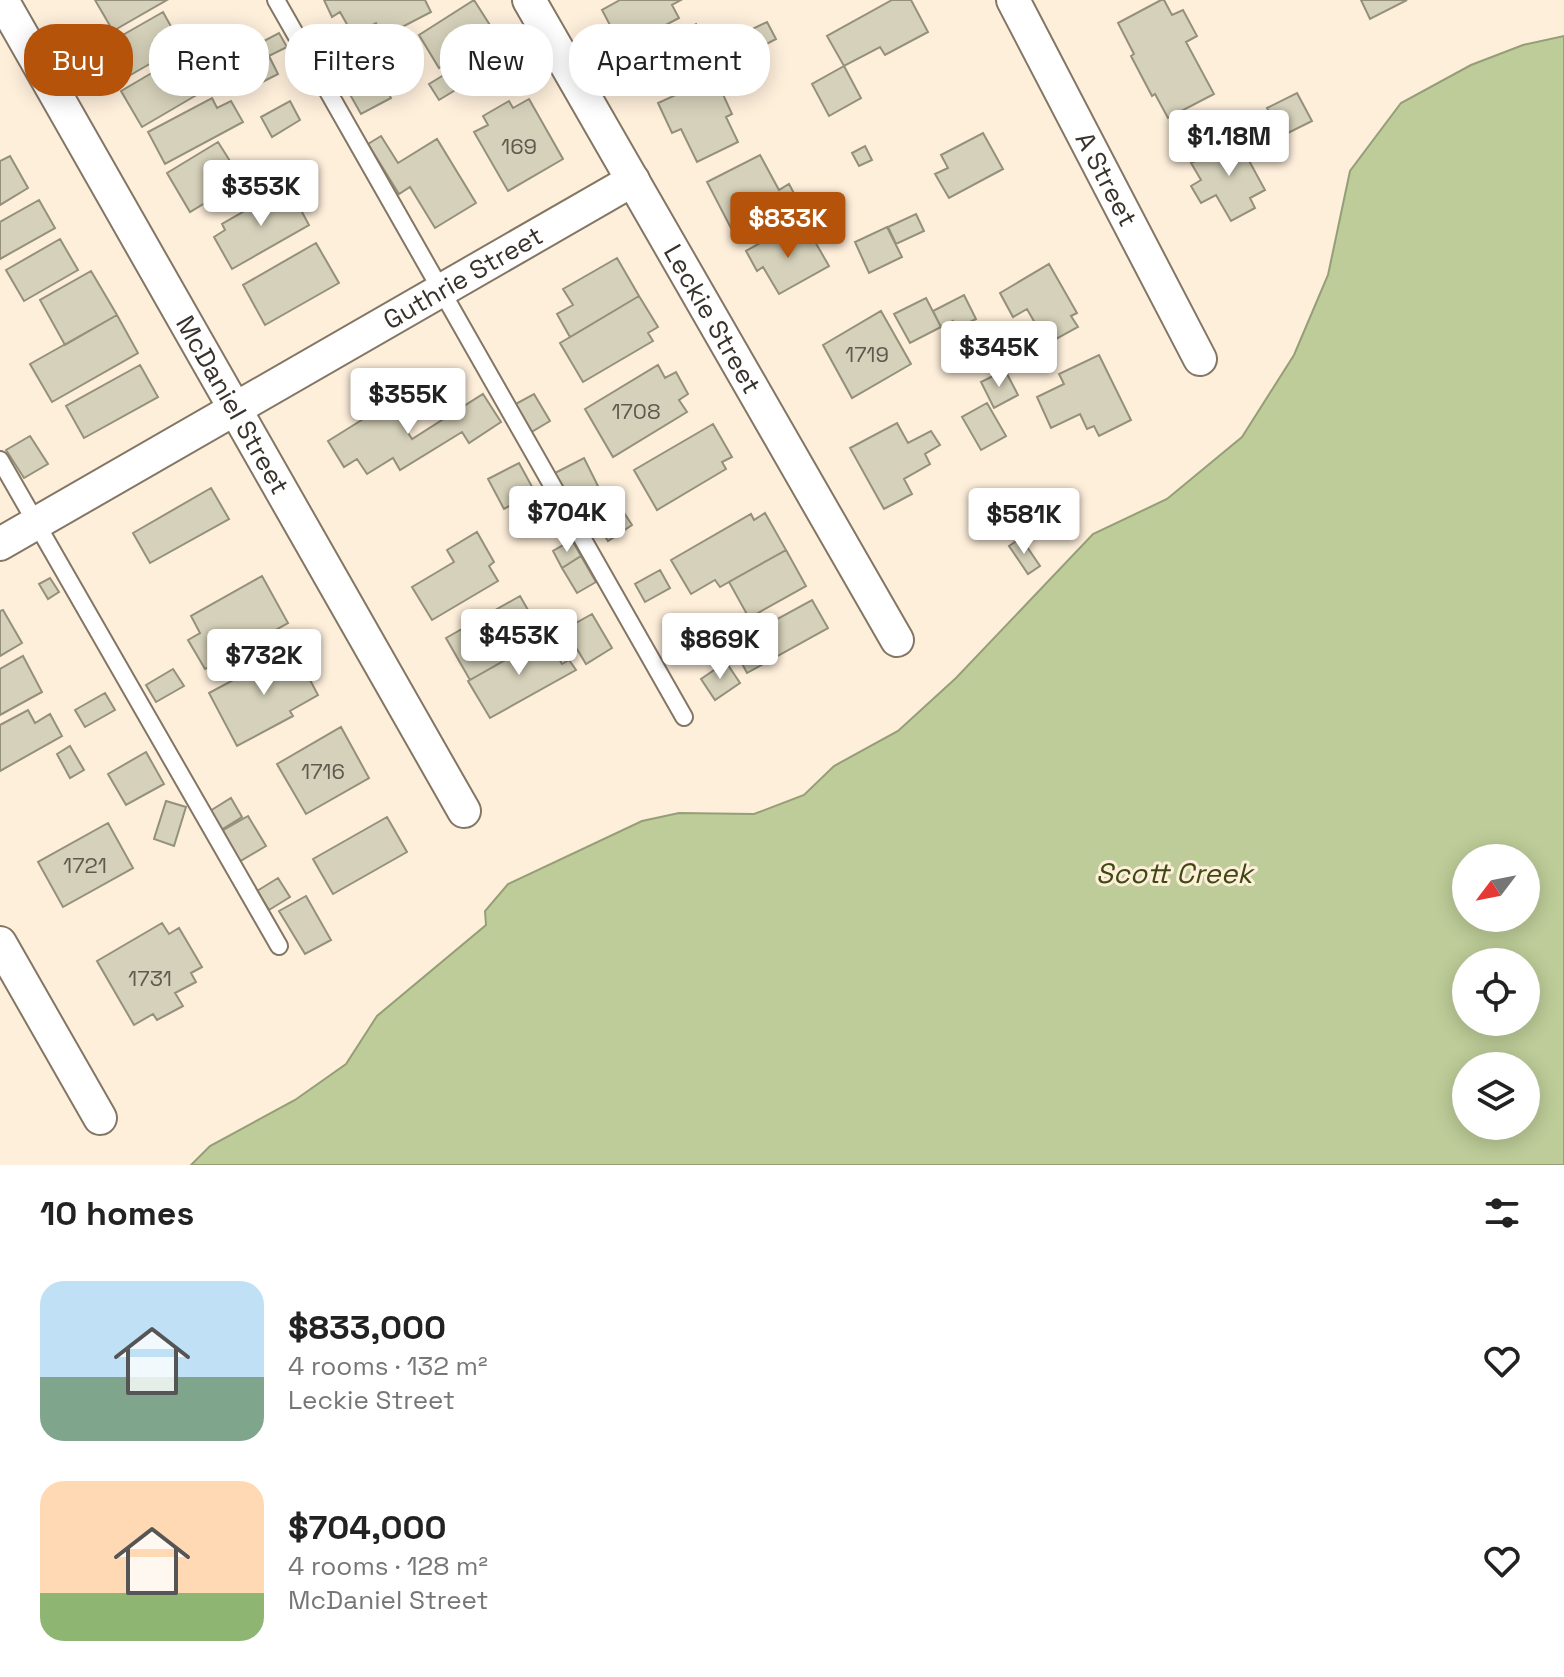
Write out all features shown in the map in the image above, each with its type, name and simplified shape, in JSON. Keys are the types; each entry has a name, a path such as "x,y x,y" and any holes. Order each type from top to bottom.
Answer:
{"street":[{"name":"McDaniel Street","path":"2,0 464,811"},
{"name":"Leckie Street","path":"529,0 897,640"},
{"name":"A Street","path":"1013,0 1200,359"},
{"name":"Guthrie Street","path":"0,544 633,180"},
{"path":"0,943 100,1118"}],"lane":[{"path":"276,0 684,717"},
{"path":"0,460 279,946"}],"water":[{"name":"Scott Creek","path":"1564,36 1564,1165 191,1165 210,1146 295,1100 346,1064 377,1016 486,925 485,911 508,884 642,821 679,813 754,814 804,795 834,766 898,731 956,678 1093,534 1167,499 1242,437 1294,355 1328,275 1350,171 1401,103 1471,65 1523,45"}],"building":[{"path":"95,0 167,0 125,24 109,24"},
{"path":"324,0 425,0 431,12 408,24 347,24 340,12 332,17"},
{"path":"474,0 489,24 440,24 439,68 424,43 424,32"},
{"path":"620,0 681,0 672,5 679,18 668,24 609,24 602,10"},
{"path":"892,0 911,0 928,32 885,55 880,47 844,66 827,36"},
{"path":"1164,0 1172,15 1183,10 1197,36 1186,42 1214,94 1168,118 1155,94 1152,96 1118,23"},
{"path":"1361,0 1407,0 1370,19"},
{"path":"163,12 170,24 149,24 149,64 133,74 133,29"},
{"path":"770,28 776,39 770,42"},
{"path":"279,33 285,48 269,56 269,38"},
{"path":"269,56 278,74 269,79"},
{"path":"844,66 861,98 829,116 812,84"},
{"path":"149,75 149,96 195,96 142,127 124,96 133,96 133,84"},
{"path":"440,77 440,96 446,96 439,100 429,84"},
{"path":"1297,93 1312,121 1282,136 1267,108"},
{"path":"351,96 390,96 391,98 361,114"},
{"path":"673,96 724,96 732,114 726,117 738,142 697,162 681,129 672,133 658,103"},
{"path":"212,98 217,108 231,101 243,122 165,164 148,132"},
{"path":"529,99 563,159 508,191 474,132 488,125 483,116 509,101 513,108"},
{"path":"290,101 300,120 272,137 261,117"},
{"path":"983,133 1003,169 949,198 935,174 948,168 941,155"},
{"path":"1243,135 1253,154 1247,157 1265,190 1250,198 1255,208 1231,221 1216,195 1201,203 1191,186 1201,180 1191,163"},
{"path":"381,136 398,163 437,139 476,203 435,228 410,187 399,194 368,144"},
{"path":"218,142 235,169 242,165 249,176 190,212 167,173"},
{"path":"865,146 872,160 859,166 852,153"},
{"path":"760,155 779,190 789,184 797,199 733,232 707,182"},
{"path":"10,156 28,188 0,205 0,161"},
{"path":"288,186 309,225 232,269 214,237 225,230 222,224"},
{"path":"39,200 55,228 0,259 0,222"},
{"path":"916,214 924,231 896,244 888,227"},
{"path":"887,227 902,257 869,273 855,242"},
{"path":"783,230 791,244 810,233 829,266 779,294 763,267 757,271 746,251"},
{"path":"60,239 78,270 24,301 6,270"},
{"path":"316,243 339,283 265,325 243,285"},
{"path":"617,258 639,296 570,337 557,314 573,305 563,289"},
{"path":"1049,264 1077,313 1071,316 1078,327 1047,344 1027,309 1013,317 1000,293"},
{"path":"91,271 117,315 65,345 40,300"},
{"path":"964,295 976,319 956,329 953,321 941,327 933,311"},
{"path":"639,296 658,327 648,333 653,341 583,382 560,343"},
{"path":"926,298 941,327 910,343 894,314"},
{"path":"881,311 911,364 852,398 823,345"},
{"path":"117,315 138,353 52,402 30,364"},
{"path":"1099,355 1131,420 1099,436 1094,426 1087,429 1080,414 1051,428 1037,397 1064,384 1059,374"},
{"path":"140,365 158,397 84,438 66,406"},
{"path":"658,365 665,378 676,372 688,394 679,400 687,412 613,457 585,409"},
{"path":"1005,370 1018,395 994,408 981,382"},
{"path":"483,394 501,422 469,443 462,432 400,470 393,458 367,474 357,459 344,467 328,441 389,403 412,439"},
{"path":"534,394 550,421 528,434 512,406"},
{"path":"987,403 1006,436 981,450 962,417"},
{"path":"897,423 908,443 931,431 940,445 925,454 930,464 904,479 912,494 884,509 850,448"},
{"path":"713,424 732,457 722,462 726,469 657,510 634,470"},
{"path":"30,436 48,464 24,478 6,450"},
{"path":"584,458 598,486 568,502 553,474"},
{"path":"519,463 535,492 504,509 488,479"},
{"path":"211,488 229,519 150,563 133,533"},
{"path":"619,505 632,525 608,541 595,521"},
{"path":"765,513 786,550 720,587 715,580 691,594 671,560 751,514 754,520"},
{"path":"477,532 494,562 489,566 498,581 432,620 412,587 454,562 447,550"},
{"path":"1021,538 1040,566 1028,574 1009,546"},
{"path":"572,540 581,556 562,568 553,551"},
{"path":"786,550 806,586 749,618 729,582"},
{"path":"581,556 596,582 577,593 562,568"},
{"path":"660,570 670,588 645,602 635,584"},
{"path":"262,576 288,623 205,669 188,640 200,633 191,616"},
{"path":"50,578 59,592 48,599 39,584"},
{"path":"520,596 532,617 524,623 535,643 470,680 446,638"},
{"path":"812,600 828,628 747,673 739,658 748,652 741,639"},
{"path":"3,610 22,643 0,656 0,611"},
{"path":"592,614 612,648 586,664 565,629"},
{"path":"546,637 562,664 569,660 576,670 490,718 468,681"},
{"path":"293,648 318,695 290,711 293,716 237,746 209,693"},
{"path":"23,656 42,692 0,715 0,669"},
{"path":"726,662 740,683 715,700 701,679"},
{"path":"173,669 184,686 156,702 146,685"},
{"path":"105,693 115,710 85,727 75,710"},
{"path":"28,710 35,723 50,714 62,736 0,771 0,725"},
{"path":"341,727 369,778 306,814 277,764"},
{"path":"70,746 84,770 70,778 57,754"},
{"path":"146,752 164,784 126,805 108,774"},
{"path":"231,798 242,817 221,830 210,811"},
{"path":"166,801 186,807 174,846 154,839"},
{"path":"248,816 266,846 237,863 220,832"},
{"path":"387,817 407,852 333,894 313,859"},
{"path":"108,823 133,868 63,907 38,862"},
{"path":"278,878 290,897 269,910 257,891"},
{"path":"306,896 331,940 305,954 279,911"},
{"path":"162,923 169,934 179,928 202,967 191,973 196,982 175,993 183,1006 157,1020 153,1014 134,1025 97,961"}]}
